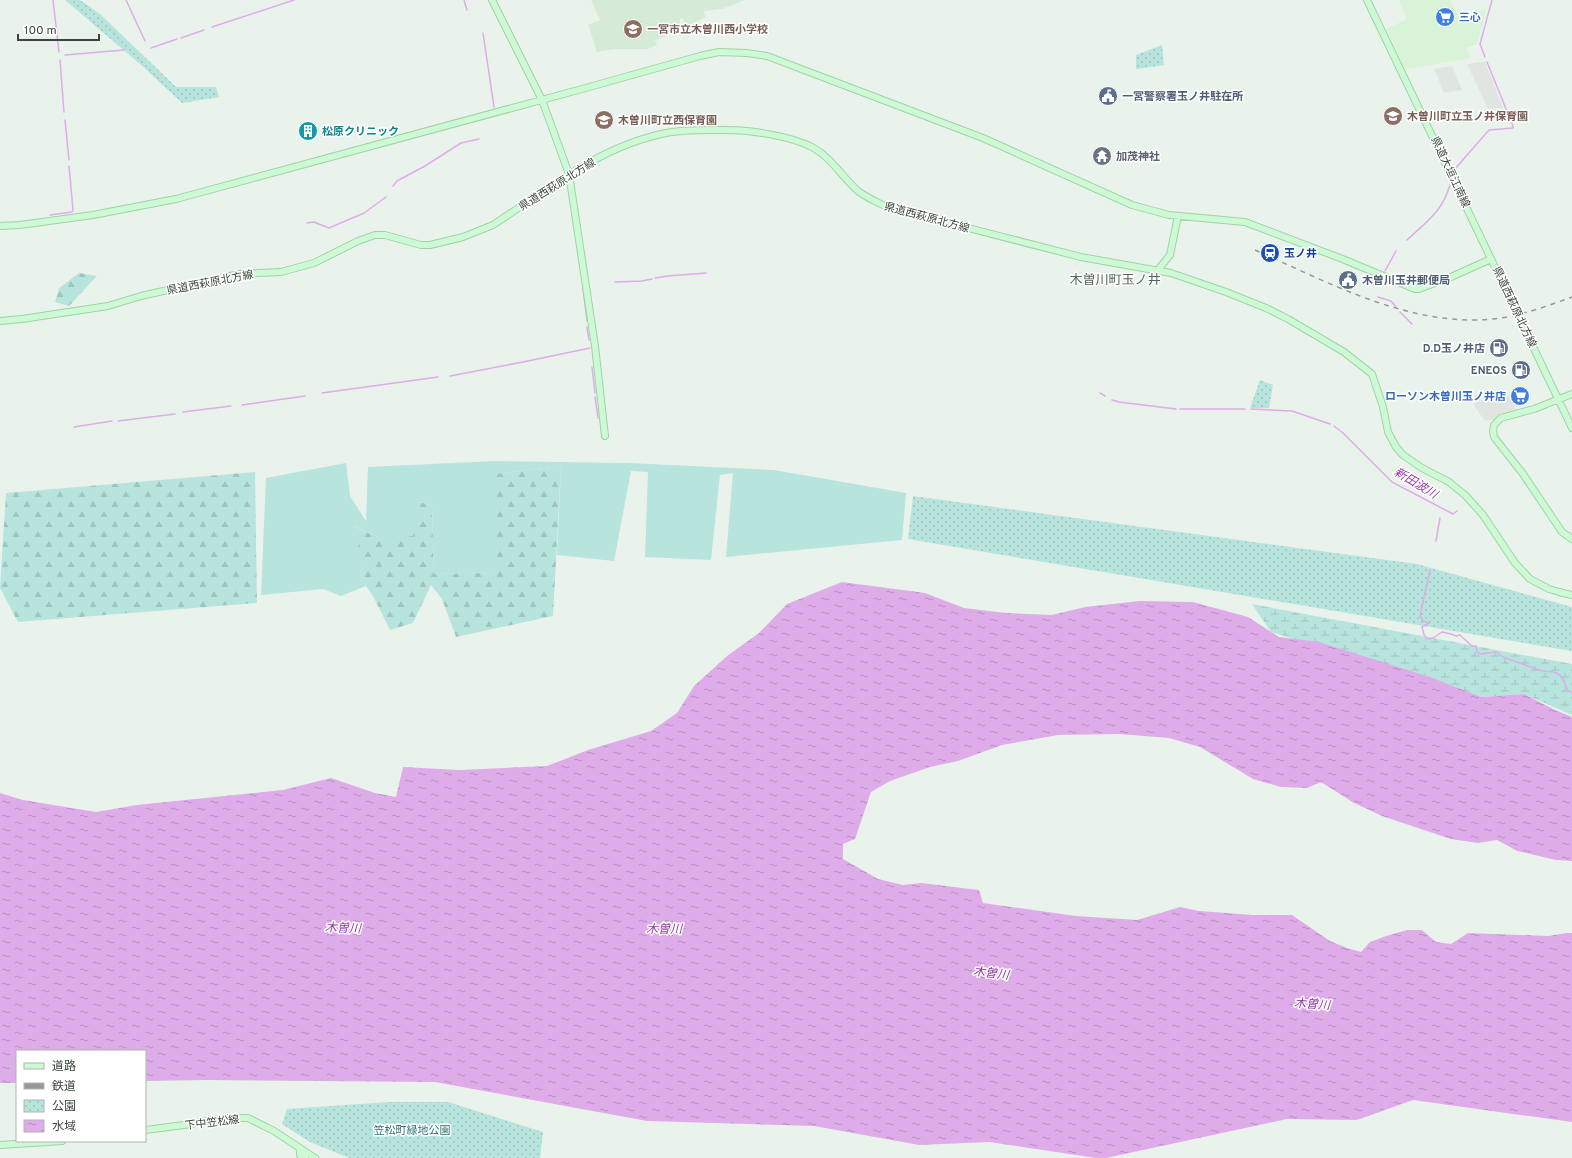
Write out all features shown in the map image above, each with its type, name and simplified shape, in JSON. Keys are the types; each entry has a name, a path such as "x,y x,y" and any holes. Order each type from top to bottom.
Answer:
{"street":[{"path":"492,0 542,100 569,174 595,346 605,436"},
{"name":"県道大垣江南線","path":"1368,0 1491,258"},
{"name":"県道西萩原北方線","path":"0,226 20,225 93,215 176,198 542,100 710,53 747,53 767,56 983,138 1121,201 1153,212 1178,216 1245,222 1417,290 1451,277 1491,258 1558,400"},
{"name":"県道西萩原北方線","path":"0,321 108,306 187,285 239,274 281,272 314,263 358,241 375,236 384,235 421,245 442,243 477,232 493,225 583,166 619,149 649,138 666,133 701,130 750,131 792,140 812,147 825,156 857,190 873,201 887,206 1081,257 1171,273 1205,284 1266,308 1288,319 1334,346 1372,374 1383,407 1388,432 1396,447 1422,468 1448,482 1466,496 1483,515 1514,563 1530,579 1549,589 1572,595"},
{"path":"1158,270 1170,255 1178,216"},
{"path":"1572,394 1558,400 1501,418 1496,422 1492,431 1494,437 1523,474 1562,532 1572,539"},
{"path":"1558,400 1572,428"},
{"name":"下中笠松線","path":"146,1130 226,1118 248,1118 274,1131 315,1158"},
{"path":"0,1145 46,1142"},
{"path":"300,1148 300,1155 305,1158"}],"shaded area":[{"name":"一宮市立木曽川西小学校","path":"591,0 745,0 722,9 703,11 706,17 687,26 681,17 677,32 655,40 657,45 648,49 615,49 597,52 588,25 600,20"},
{"path":"1399,0 1450,0 1459,18 1487,8 1477,44 1466,48 1471,58 1405,69 1386,29 1407,19"},
{"path":"1485,62 1503,108 1488,109 1467,64"},
{"path":"1452,66 1462,90 1444,93 1434,69"},
{"path":"1505,391 1517,410 1497,419 1485,421 1473,404"}],"green space":[{"path":"65,0 80,0 100,14 176,87 216,87 219,97 182,103 140,64"},
{"path":"1162,45 1164,65 1136,69 1136,55"},
{"path":"79,273 97,276 69,306 55,302 59,288"},
{"path":"1260,380 1273,385 1269,408 1250,408"},
{"path":"494,461 629,463 774,470 906,493 902,540 726,557 733,473 720,475 711,560 645,557 648,472 631,471 614,561 557,555 561,466 494,474 494,572 434,574 432,505 418,502 413,536 382,539 355,526 366,586 341,596 323,589 261,595 266,478 346,463 350,496 366,521 368,467"},
{"path":"561,466 553,616 456,637 442,599 431,585 413,623 390,630 374,598 366,586 354,526 382,539 418,502 432,505 434,574 494,572 493,474"},
{"path":"255,472 257,603 18,622 0,588 6,493"},
{"path":"913,496 1417,564 1572,607 1572,651 908,539"},
{"path":"1252,604 1572,664 1572,715 1524,694 1481,697 1271,632"},
{"name":"笠松町緑地公園","path":"389,1102 448,1102 543,1132 540,1158 349,1158 310,1142 282,1124 287,1109"}],"water":[{"name":"木曽川","path":"842,582 925,593 964,608 1006,613 1052,615 1085,607 1140,601 1193,602 1248,617 1279,637 1319,642 1430,677 1481,697 1524,694 1572,717 1572,861 1556,860 1517,851 1497,840 1478,843 1451,839 1382,816 1354,803 1321,782 1307,788 1281,787 1253,779 1200,747 1169,738 1119,734 1058,735 1002,745 958,761 930,767 890,781 871,792 855,839 843,844 843,859 878,879 903,885 921,883 979,890 983,903 1076,916 1137,920 1180,907 1199,911 1253,915 1292,915 1330,941 1361,952 1370,942 1407,930 1422,930 1436,942 1451,944 1468,933 1548,936 1572,933 1572,1122 1413,1100 1357,1120 1287,1119 1106,1158 1096,1158 989,1142 919,1145 814,1126 647,1121 435,1082 208,1080 146,1081 146,1050 16,1050 16,1083 0,1083 0,793 23,800 96,812 137,805 283,790 331,778 375,793 396,797 403,767 459,770 547,766 588,750 651,731 677,713 694,686 727,656 759,633 787,604"}],"waterway":[{"path":"53,0 59,52"},
{"path":"126,0 145,41"},
{"path":"212,27 294,0"},
{"path":"464,0 467,10"},
{"name":"新田波川","path":"1485,57 1480,44 1492,0"},
{"path":"181,38 204,30"},
{"path":"483,33 494,107"},
{"path":"151,48 177,39"},
{"path":"65,55 124,50"},
{"path":"60,60 64,112"},
{"name":"新田波川","path":"1454,170 1489,130 1513,128 1487,62"},
{"path":"65,120 69,160"},
{"path":"393,186 397,181 425,166 461,143 479,139"},
{"path":"50,215 72,212 73,210 69,166"},
{"name":"新田波川","path":"1407,240 1433,216 1443,202 1450,185"},
{"path":"307,223 314,222 329,228 364,213 386,197"},
{"name":"新田波川","path":"1385,271 1396,251"},
{"name":"新田波川","path":"655,278 706,273"},
{"name":"新田波川","path":"615,282 652,279"},
{"path":"583,288 587,321"},
{"name":"新田波川","path":"1378,297 1391,301 1396,307"},
{"name":"新田波川","path":"1400,312 1412,324"},
{"path":"587,327 589,340"},
{"path":"450,376 590,348"},
{"path":"592,367 595,393"},
{"path":"322,393 438,377"},
{"name":"新田波川","path":"1100,393 1105,396"},
{"path":"242,405 305,396"},
{"path":"595,397 598,418"},
{"name":"新田波川","path":"1112,400 1176,409"},
{"path":"183,412 231,406"},
{"name":"新田波川","path":"1180,409 1245,409"},
{"name":"新田波川","path":"1251,409 1292,411 1330,424"},
{"path":"118,421 175,414"},
{"path":"74,427 112,421"},
{"name":"新田波川","path":"1334,426 1343,433 1392,482 1453,514 1457,511"},
{"path":"1436,541 1440,518"},
{"path":"1430,570 1420,616 1423,621 1429,623 1422,627 1424,635 1428,639 1433,638 1442,632 1456,636 1460,635 1472,646 1476,646 1477,652 1480,654 1496,652 1503,657 1542,671 1554,672 1560,675 1568,691 1572,692"}],"railway":[{"path":"1255,250 1312,276 1371,300 1431,316 1462,320 1503,318 1524,313 1572,297"}],"place":[{"name":"三心","path":"1445,17"},
{"name":"一宮市立木曽川西小学校","path":"633,29"},
{"name":"一宮警察署玉ノ井駐在所","path":"1108,96"},
{"name":"木曽川町立玉ノ井保育園","path":"1393,116"},
{"name":"木曽川町立西保育園","path":"604,120"},
{"name":"松原クリニック","path":"308,131"},
{"name":"加茂神社","path":"1102,156"},
{"name":"玉ノ井","path":"1270,253"},
{"name":"木曽川玉井郵便局","path":"1348,280"},
{"name":"D.D玉ノ井店","path":"1499,348"},
{"name":"ENEOS","path":"1521,370"},
{"name":"ローソン木曽川玉ノ井店","path":"1520,396"}],"district":[{"name":"木曽川町玉ノ井","path":"1115,279"}]}
